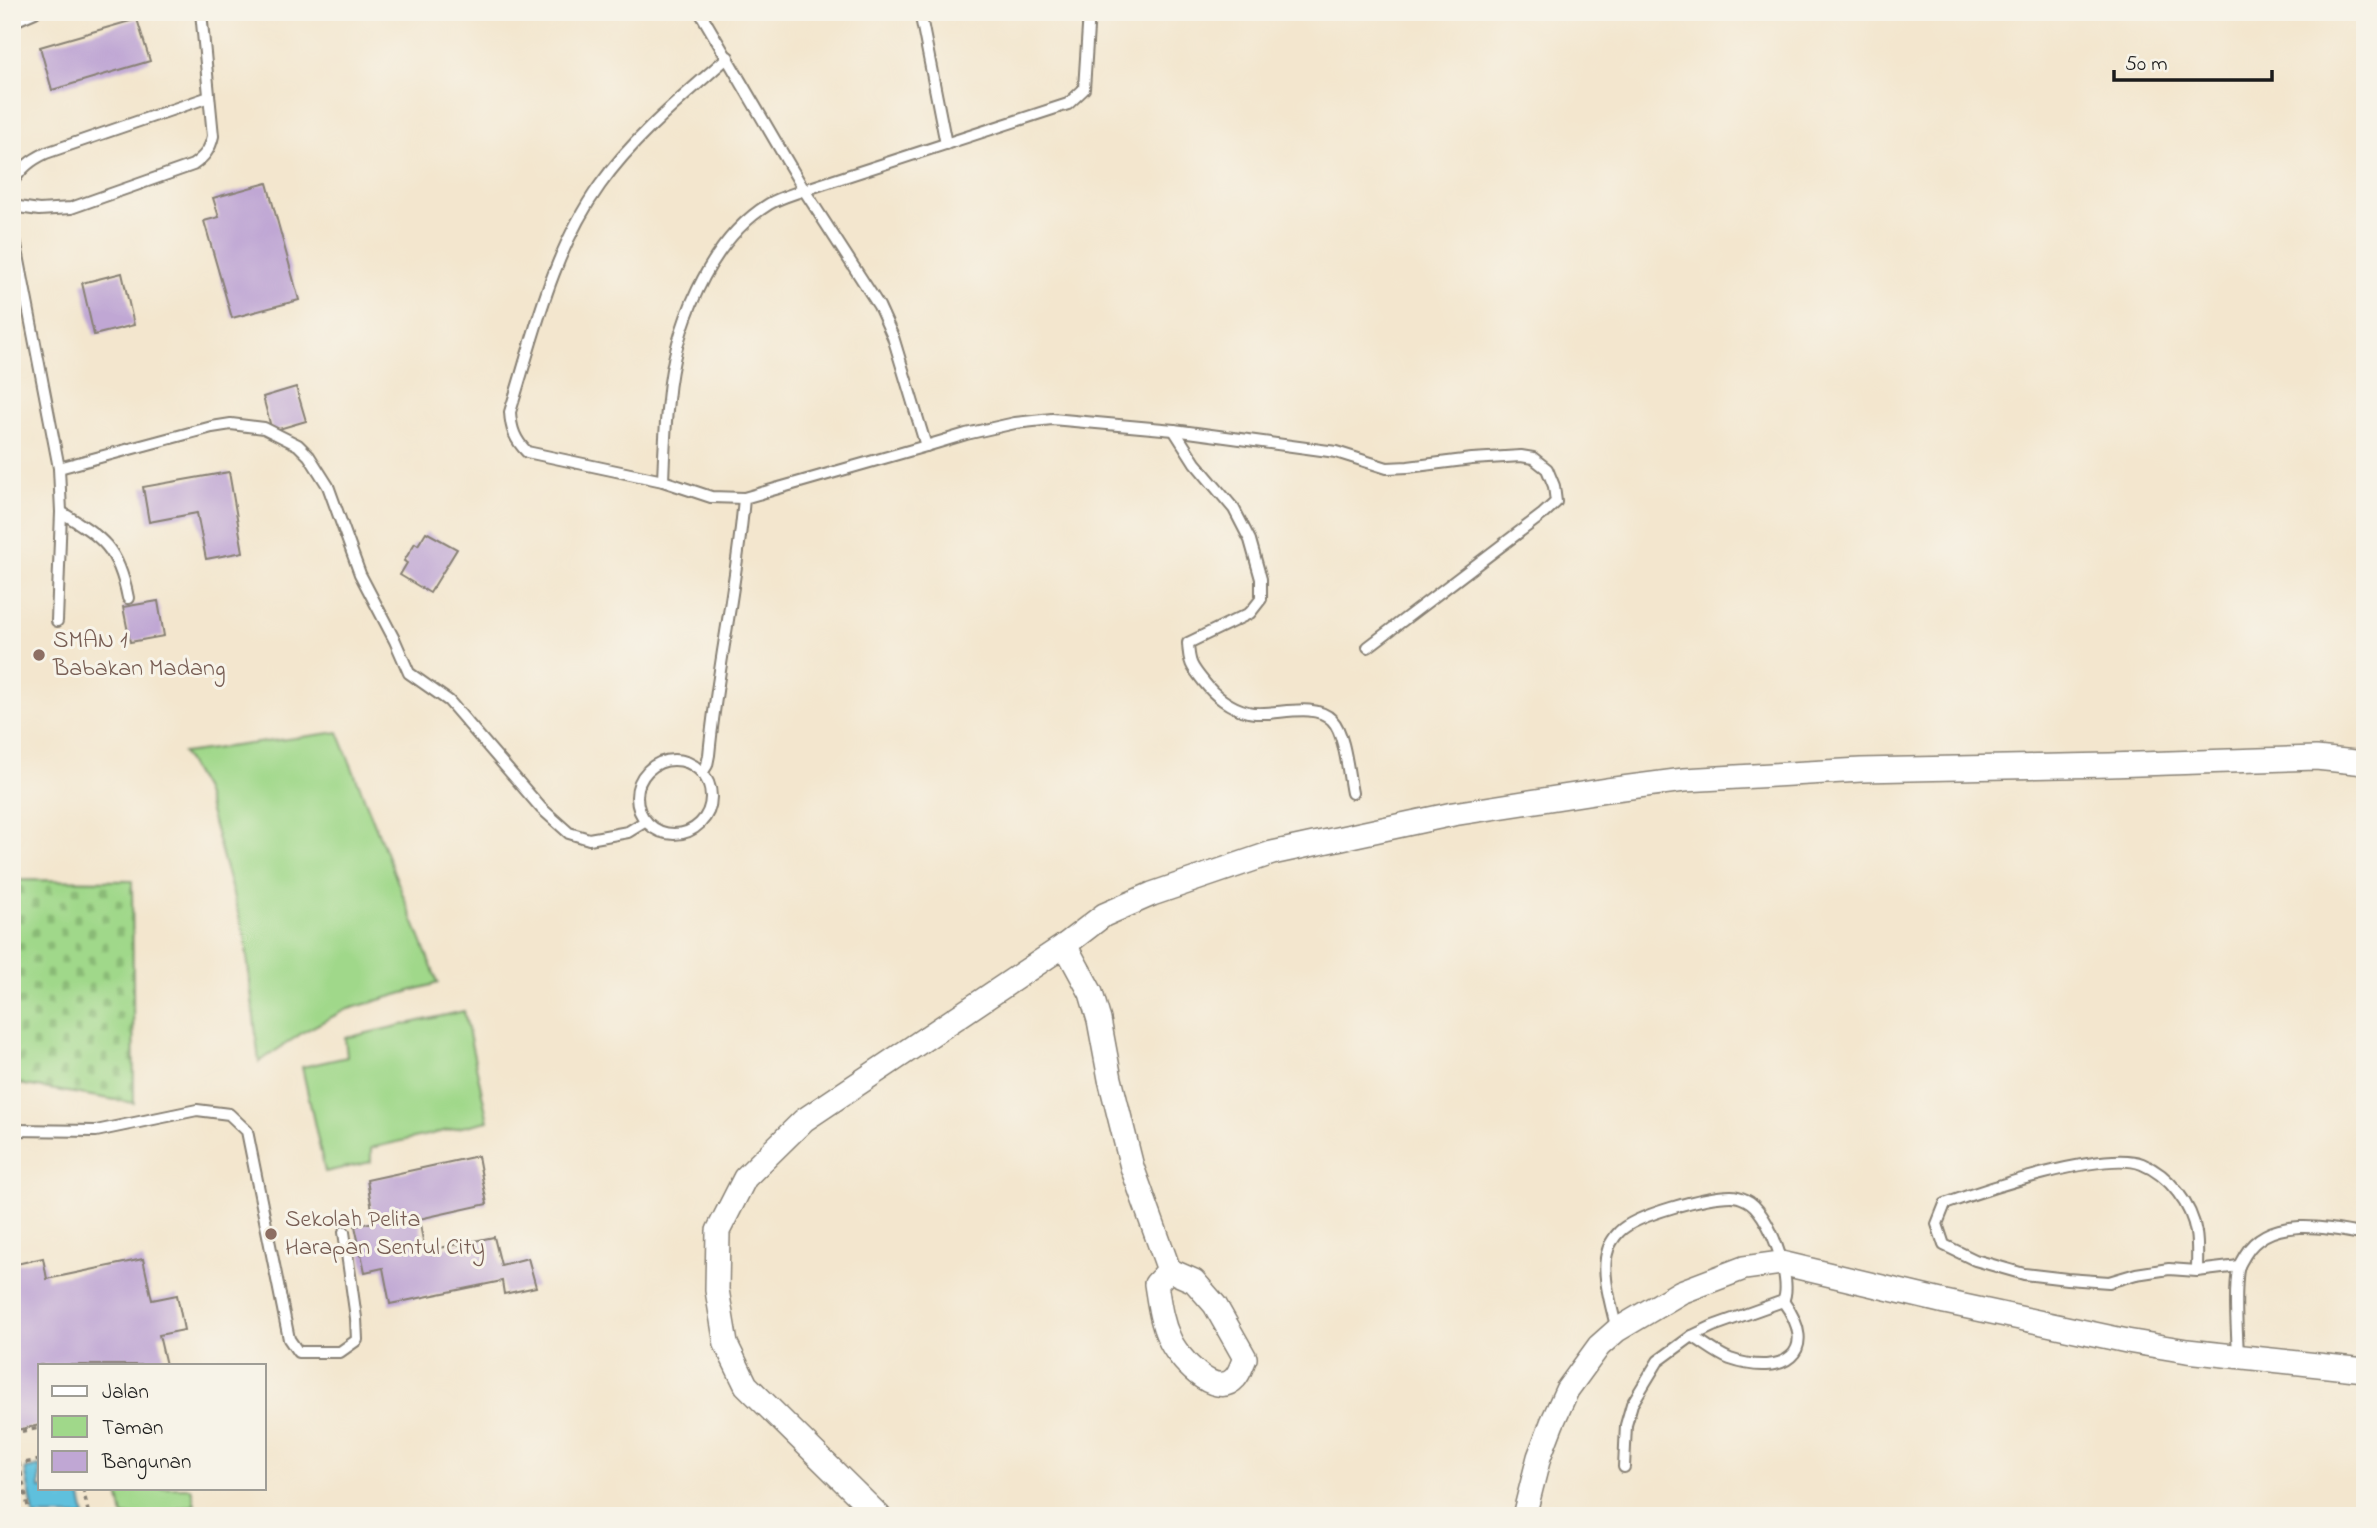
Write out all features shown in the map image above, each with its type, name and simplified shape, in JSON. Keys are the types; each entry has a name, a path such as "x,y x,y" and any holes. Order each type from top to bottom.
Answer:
{"street":[{"path":"879,1516 746,1385 726,1344 717,1290 718,1231 745,1178 804,1120 1065,945 1104,915 1152,894 1272,853 1453,814 1684,780 1861,770 2316,758 2365,763"},
{"path":"1065,945 1091,993 1132,1167 1168,1270 1194,1281 1215,1305 1245,1358 1235,1379 1224,1384 1207,1381 1185,1363 1169,1340 1160,1313 1156,1284 1168,1270"},
{"path":"1524,1516 1539,1457 1552,1423 1567,1390 1599,1346 1617,1330 1681,1292 1744,1268 1781,1263 2127,1341 2187,1351 2365,1370"}],"lane":[{"path":"12,22 34,12"},
{"path":"12,206 38,211 71,208 193,165 203,158 211,148 213,136 201,12"},
{"path":"701,12 804,190 886,320 926,446"},
{"path":"920,12 947,144"},
{"path":"663,481 668,398 673,366 693,300 707,270 726,243 747,220 770,203 1053,110 1077,97 1084,89 1086,77 1089,12"},
{"path":"728,57 644,134 600,186 583,212 554,271 510,412 513,433 527,452 663,481 711,497 744,498 965,434 1015,423 1052,419 1174,430 1336,452 1387,468 1472,458 1521,456 1533,458 1547,469 1555,486 1556,502 1544,514 1368,647"},
{"path":"12,183 20,170 46,153 209,97"},
{"path":"12,224 59,467 61,512 57,621"},
{"path":"59,467 231,424 264,428 298,445 320,470 328,486 360,575 396,641 409,673 449,701 541,808 569,833 590,839 610,836 628,832 646,821"},
{"path":"1174,430 1195,463 1234,509 1250,540 1261,579 1261,599 1250,612 1188,643 1189,663 1214,695 1248,712 1306,710 1326,715 1335,722 1344,750 1352,793"},
{"path":"702,773 707,765 740,547 744,498"},
{"path":"61,512 110,546 123,574 128,598"},
{"path":"675,760 685,761 708,781 711,802 708,812 694,828 674,833 664,832 646,821 638,802 638,791 641,781 654,766 675,760"},
{"path":"12,1130 96,1131 197,1110 229,1114 247,1131 289,1339 298,1352 340,1352 357,1340 344,1232"},
{"path":"2197,1271 2197,1234 2183,1199 2164,1178 2141,1163 2110,1161 1989,1188 1945,1204 1937,1224 1944,1245 1975,1261 2024,1274 2109,1282 2160,1270 2197,1271 2239,1266"},
{"path":"1617,1330 1607,1283 1607,1251 1619,1231 1640,1219 1684,1204 1733,1195 1750,1201 1769,1224 1787,1294 1783,1301 1692,1336 1658,1361 1632,1404 1626,1425 1624,1467"},
{"path":"2238,1356 2236,1310 2239,1266 2250,1245 2280,1229 2315,1226 2365,1234"},
{"path":"1692,1336 1729,1359 1765,1365 1786,1361 1793,1357 1799,1347 1794,1318 1783,1301"}],"path":[{"path":"12,1433 38,1427"},
{"path":"12,1446 15,1446 30,1514 22,1513"},
{"path":"19,1464 38,1460"},
{"path":"83,1490 89,1516"}],"green space":[{"path":"338,732 438,983 345,1010 305,1031 259,1062 245,938 204,790 183,753"},
{"path":"12,880 132,881 134,1103 12,1083"},
{"path":"464,1011 488,1121 371,1148 371,1162 325,1172 302,1067 347,1057 345,1038"},
{"path":"117,1490 191,1490 195,1505 145,1516 123,1516"}],"water":[{"path":"38,1466 38,1490 79,1490 85,1516 34,1516 25,1469"}],"building":[{"path":"137,19 150,61 52,90 40,47"},
{"path":"267,183 299,300 232,318 204,221 219,217 213,198"},
{"path":"122,273 134,325 94,335 82,283"},
{"path":"296,387 306,421 272,431 263,397"},
{"path":"229,472 243,552 206,559 197,513 149,522 143,487"},
{"path":"426,532 457,549 430,593 400,575 407,563 404,561 415,543 418,545"},
{"path":"158,601 164,636 130,642 123,607"},
{"path":"478,1156 487,1204 419,1219 425,1251 494,1237 501,1265 528,1258 536,1287 504,1294 502,1281 390,1304 383,1268 365,1272 355,1226 374,1222 367,1180"},
{"path":"43,1258 47,1279 143,1259 152,1300 177,1295 184,1330 159,1335 166,1364 38,1364 38,1425 12,1431 12,1265"}],"place":[{"name":"SMAN 1 Babakan Madang","path":"39,655"},
{"name":"Sekolah Pelita Harapan Sentul City","path":"271,1234"}]}
